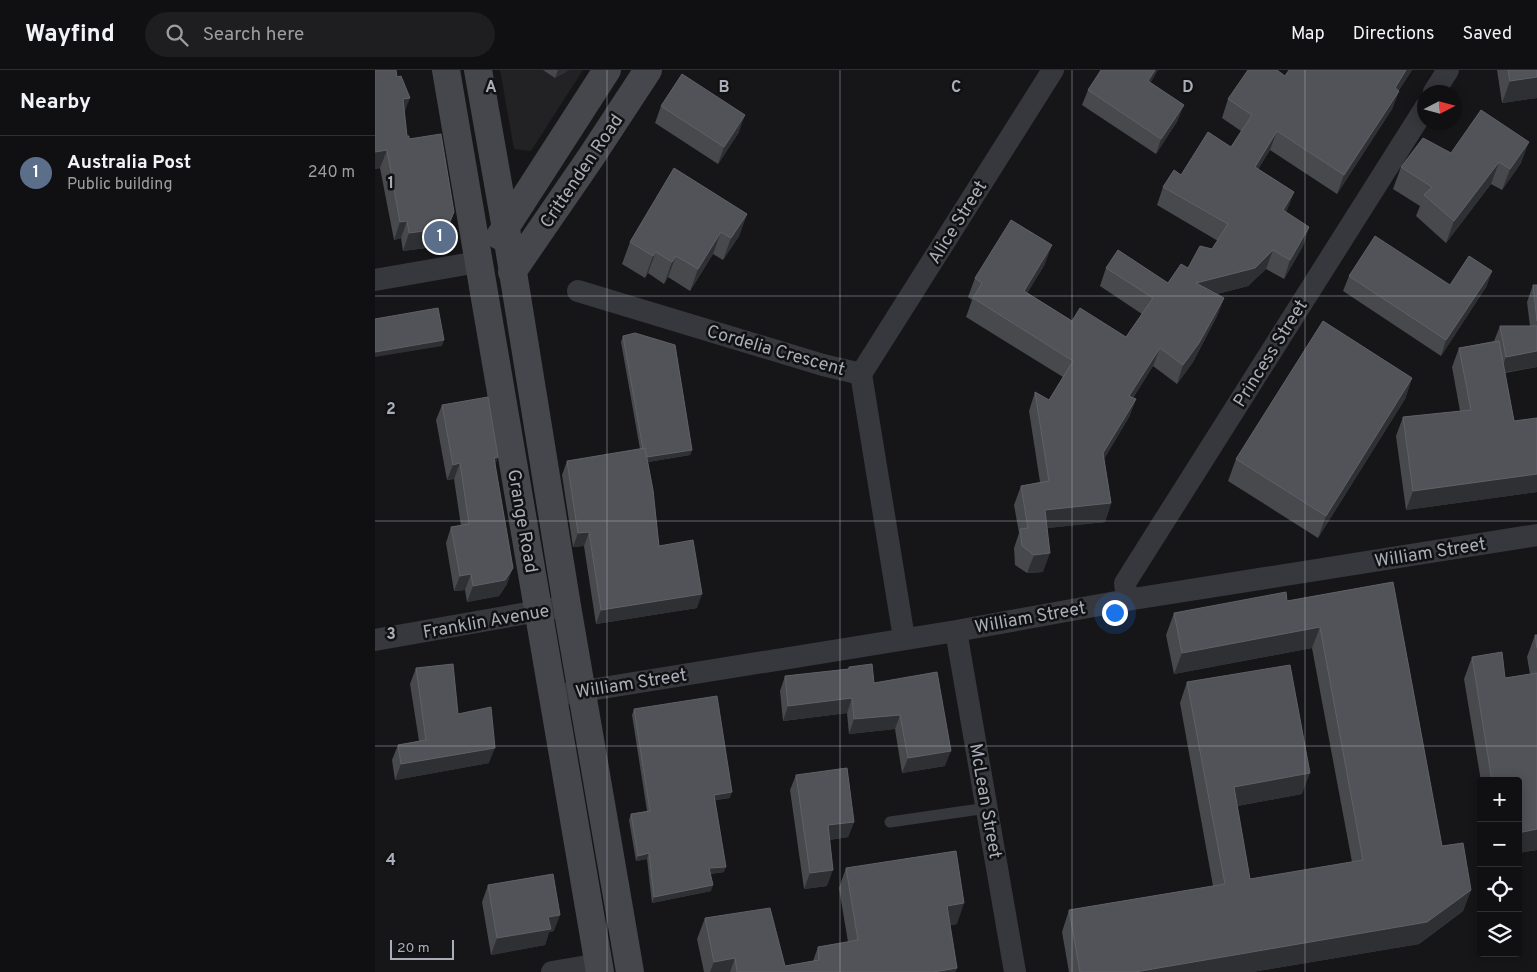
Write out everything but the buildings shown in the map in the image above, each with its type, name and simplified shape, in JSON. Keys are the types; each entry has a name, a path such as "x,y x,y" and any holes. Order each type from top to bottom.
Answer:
{"main road":[{"name":"Grange Road","path":"447,70 599,968"},
{"name":"Grange Road","path":"478,70 506,229 581,691 630,972"},
{"name":"Crittenden Road","path":"478,262 506,229 607,70"},
{"name":"Crittenden Road","path":"512,272 648,70"},
{"path":"492,150 518,174 543,170"},
{"path":"478,262 512,272"}],"street":[{"name":"Alice Street","path":"861,374 1053,70"},
{"path":"1438,85 1448,70"},
{"name":"Princess Street","path":"1127,600 1125,583 1417,121"},
{"path":"375,280 478,262"},
{"name":"Cordelia Crescent","path":"578,292 823,365 861,374 904,638"},
{"name":"William Street","path":"553,696 1127,600 1537,535"},
{"name":"Franklin Avenue","path":"375,640 567,606"},
{"name":"McLean Street","path":"956,630 1015,972"},
{"path":"552,972 599,968"}],"lane":[{"path":"890,822 987,808"}],"shaded area":[{"path":"500,70 583,70 531,151 514,149"}],"place":[{"name":"Australia Post","path":"440,237"}]}
